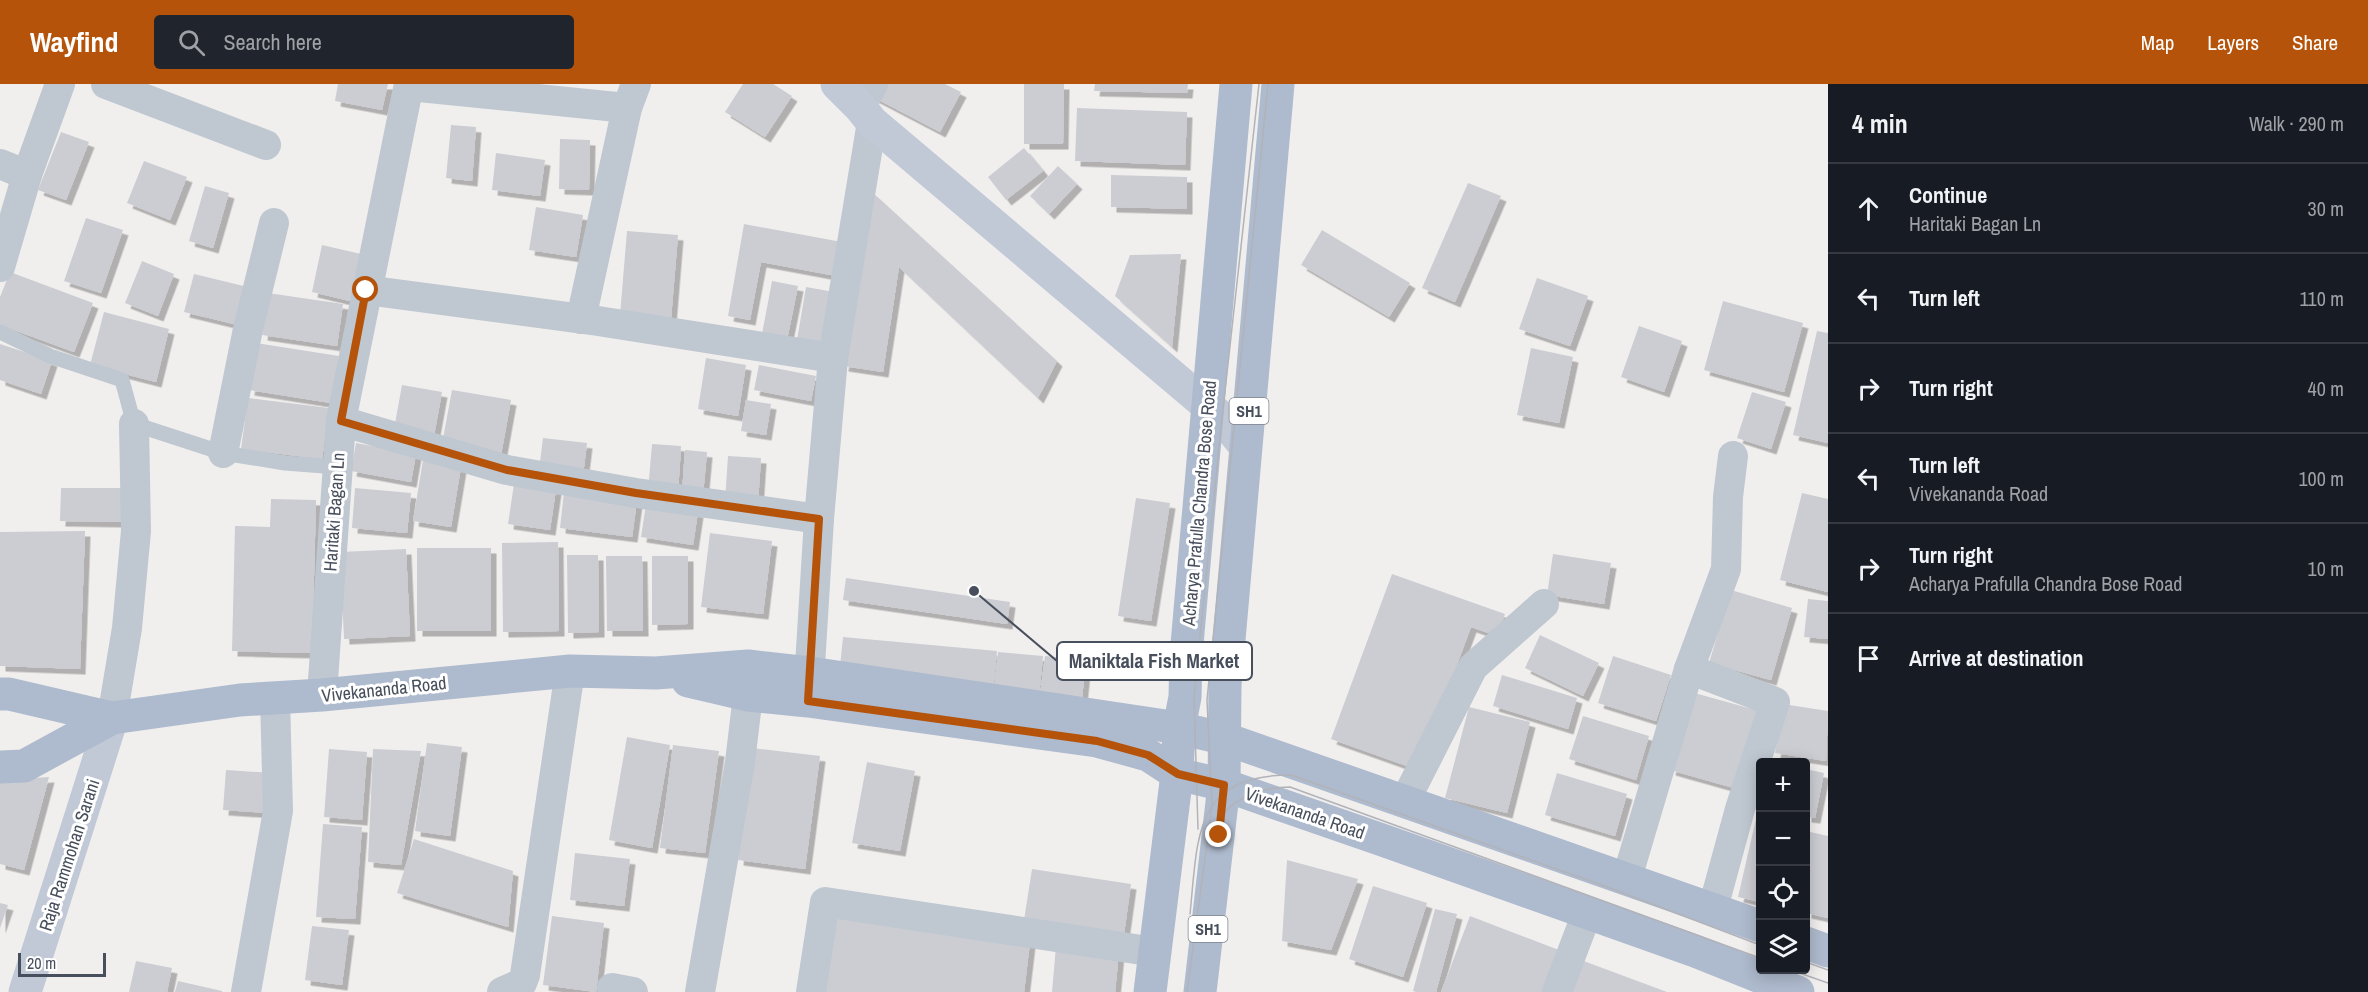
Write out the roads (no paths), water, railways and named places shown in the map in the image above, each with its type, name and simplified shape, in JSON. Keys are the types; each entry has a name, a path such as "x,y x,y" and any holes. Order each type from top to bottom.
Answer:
{"main road":[{"name":"Acharya Prafulla Chandra Bose Road","path":"1150,992 1178,774 1179,728 1185,697 1186,656 1236,84"},
{"name":"SH1","path":"1200,992 1224,785 1225,685 1278,84"},
{"name":"Vivekananda Road","path":"0,767 24,766 112,718 240,700 322,695 570,671 656,673 748,681 1179,728 1226,739 1756,924"},
{"name":"Vivekananda Road","path":"809,687 1097,741 1148,755 1178,774 1224,785 1695,951 1798,992"},
{"name":"Vivekananda Road","path":"0,694 9,694 112,718"},
{"path":"1810,944 1828,951"}],"street":[{"path":"0,267 27,175 60,84"},
{"path":"106,84 266,145"},
{"path":"837,84 868,104 1222,418 1245,446"},
{"path":"409,85 631,96 581,319"},
{"name":"Haritaki Bagan Ln","path":"322,695 341,421 409,85"},
{"path":"809,687 819,519 833,358 868,104"},
{"path":"0,164 27,175"},
{"path":"223,453 248,329 274,222"},
{"path":"366,290 581,319 833,358"},
{"path":"341,421 507,470 636,493 819,519"},
{"path":"112,718 127,628 136,531 134,424"},
{"path":"1627,878 1689,669 1726,569 1728,497 1732,456"},
{"path":"1405,801 1473,667 1544,604"},
{"path":"1689,669 1775,702 1740,810 1713,908"},
{"path":"502,992 522,983 525,975 570,671"},
{"path":"700,992 740,762 748,681"},
{"path":"246,992 278,811 275,698"},
{"name":"Raja Rammohan Sarani","path":"25,992 112,718"},
{"path":"811,992 825,902 1155,952"},
{"path":"1557,992 1587,913"}],"lane":[{"path":"0,332 50,356 122,380 134,424 223,453 285,463 338,467"}],"tram line":[{"path":"1198,829 1194,697 1259,84"},
{"path":"1187,992 1212,806 1207,700 1268,84"},
{"path":"1190,914 1195,860 1200,836 1207,816 1218,799 1235,786 1259,778 1291,775 1610,888 1756,943"},
{"path":"1211,834 1224,813 1243,798 1266,790 1290,787 1756,957"},
{"path":"1810,963 1828,970"},
{"path":"1802,974 1828,983"}],"place":[{"name":"Maniktala Fish Market","path":"974,591"}]}
